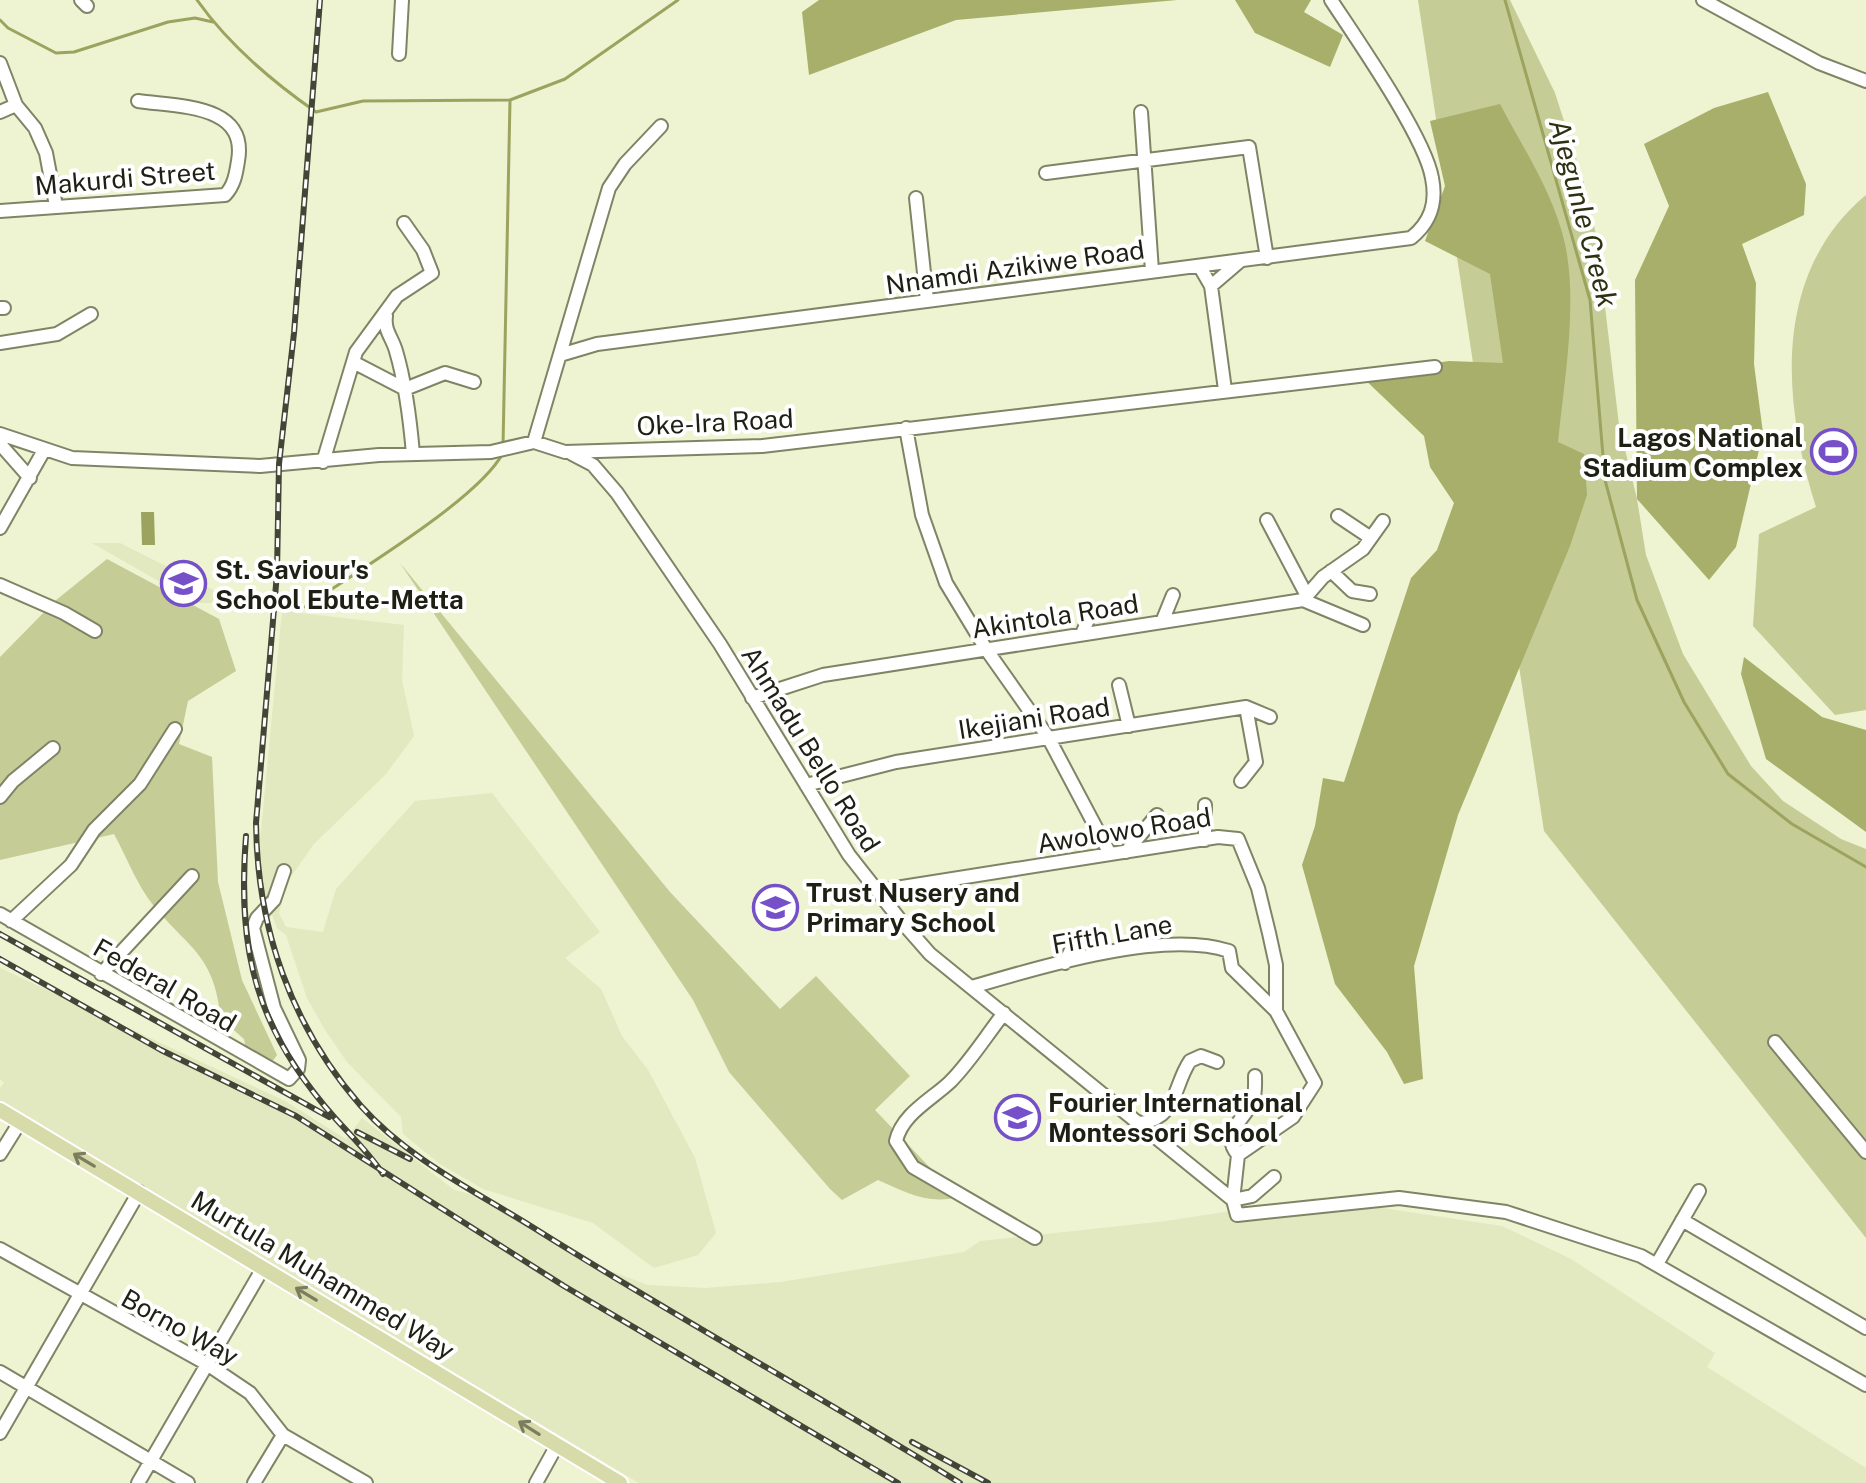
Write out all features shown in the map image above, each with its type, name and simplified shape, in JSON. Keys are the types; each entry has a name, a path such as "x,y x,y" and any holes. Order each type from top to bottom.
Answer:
{"main road":[{"name":"Murtula Muhammed Way","path":"0,1110 620,1483"}],"street":[{"path":"399,54 402,0"},
{"name":"Nnamdi Azikiwe Road","path":"560,355 597,344 1411,238 1430,219 1433,179 1428,161 1331,0"},
{"path":"1703,0 1811,59 1866,81"},
{"path":"0,63 16,105 35,128 46,153 56,206"},
{"name":"Makurdi Street","path":"0,211 207,199 225,195 231,189 240,155 240,138 236,127 224,118 206,112 138,101"},
{"path":"0,112 16,105"},
{"path":"1141,112 1152,271"},
{"path":"534,442 609,188 625,164 661,126"},
{"path":"1046,173 1244,145 1252,149 1267,258"},
{"path":"916,198 927,301"},
{"path":"323,462 353,362 365,337 397,296 432,273 423,250 404,223"},
{"path":"1211,286 1239,262"},
{"path":"1200,267 1211,286 1225,390"},
{"path":"386,312 384,328 396,347 413,454"},
{"path":"0,343 57,334 91,314"},
{"path":"353,362 405,389 445,373 474,382"},
{"name":"Oke-Ira Road","path":"0,434 43,452 96,461 260,466 413,454 491,452 534,442 565,452 762,446 1435,367"},
{"path":"906,428 922,515 946,583 986,649 1048,737 1110,854"},
{"path":"0,444 30,478"},
{"path":"1,527 43,452"},
{"name":"Ahmadu Bello Road","path":"565,452 589,462 617,493 720,644 849,855 930,954 1233,1200"},
{"path":"1338,516 1371,538"},
{"path":"1267,520 1304,597 1363,625"},
{"path":"1304,597 1331,571 1363,549 1383,521"},
{"path":"1331,571 1352,591 1370,594"},
{"path":"0,585 64,613 95,631"},
{"path":"1162,622 1173,595"},
{"name":"Akintola Road","path":"752,698 823,675 1304,597"},
{"path":"1082,634 1092,610"},
{"path":"1119,685 1129,726"},
{"path":"1246,707 1270,717"},
{"path":"1241,781 1256,762 1246,707"},
{"name":"Ikejiani Road","path":"806,785 896,762 1246,707"},
{"path":"5,917 71,865 94,830 140,784 175,729"},
{"path":"0,797 13,781 53,748"},
{"path":"1205,805 1205,840"},
{"path":"1126,852 1157,815"},
{"name":"Awolowo Road","path":"877,891 1233,836 1241,842 1258,888 1276,965 1276,1011 1315,1083 1293,1117 1238,1155"},
{"name":"Federal Road","path":"5,917 289,1079 298,1069 299,1060 274,1008 253,928 274,900 284,871"},
{"path":"101,974 192,876"},
{"path":"1065,963 1076,939"},
{"name":"Fifth Lane","path":"972,987 1065,963 1202,943 1229,951 1232,968 1276,1011"},
{"path":"1004,1013 951,1081 908,1118 898,1130 896,1141 913,1167 1035,1238"},
{"path":"1775,1042 1866,1152"},
{"path":"1140,1123 1151,1122 1169,1110 1190,1061 1201,1056 1217,1062"},
{"path":"1255,1076 1253,1102 1231,1133 1231,1146 1238,1155 1233,1200 1237,1215 1409,1199 1506,1212 1624,1248 1866,1385"},
{"path":"0,1154 20,1122"},
{"path":"1233,1200 1252,1196 1274,1177"},
{"path":"1657,1264 1699,1191"},
{"path":"0,1433 139,1192"},
{"path":"1682,1220 1866,1328"},
{"name":"Borno Way","path":"0,1249 207,1364 250,1393 283,1435 366,1483"},
{"path":"138,1483 263,1268"},
{"path":"0,1372 188,1483"},
{"path":"254,1483 283,1435"},
{"path":"536,1483 557,1445"}],"shaded area":[{"path":"819,0 1177,0 956,20 809,75 802,12"},
{"path":"1235,0 1311,0 1304,12 1343,35 1330,67 1255,33"},
{"path":"1418,0 1510,0 1555,93 1585,186 1597,239 1619,425 1637,499 1646,555 1683,654 1751,766 1783,801 1841,839 1866,849 1866,1238 1544,831"},
{"path":"1768,92 1806,184 1804,215 1742,244 1756,283 1754,364 1763,433 1736,547 1709,580 1637,499 1635,280 1669,206 1644,144 1714,108"},
{"path":"1500,104 1546,189 1565,244 1569,267 1570,317 1558,442 1584,454 1587,495 1570,546 1458,815 1414,966 1423,1079 1404,1084 1387,1052 1335,984 1302,865 1315,826 1323,778 1344,782 1411,578 1437,550 1454,503 1430,467 1424,436 1359,374 1449,361 1503,363 1490,274 1425,241 1445,186 1430,121"},
{"name":"Lagos National Stadium Complex","path":"1866,195 1866,710 1835,715 1753,626 1759,534 1816,507 1796,425 1792,383 1793,341 1800,300 1814,262 1835,226"},
{"path":"141,512 154,512 155,545 142,545"},
{"name":"St. Saviour's School Ebute-Metta","path":"92,543 120,543 239,603 197,603"},
{"path":"107,559 219,619 236,671 188,701 179,744 212,757 218,882 242,980 277,1055 270,1065 249,1064 244,1039 221,1019 218,997 206,966 147,897 114,834 0,860 0,657 55,601"},
{"path":"400,563 670,892 780,1009 816,976 910,1076 875,1110 958,1197 927,1198 878,1180 842,1200 830,1189 729,1072 693,1000"},
{"path":"282,611 404,625 402,680 414,736 386,774 314,844 287,882 279,913 286,927 323,932 336,889 415,801 492,793 600,932 565,958 601,989 622,1036 648,1070 695,1158 716,1233 698,1255 654,1268 593,1223 483,1189 440,1164 403,1134 401,1117 347,1062 325,1030 307,998 286,935 277,928 262,888 260,842"},
{"path":"1744,657 1822,717 1866,730 1866,832 1766,759 1741,674"},
{"path":"0,968 285,1101 346,1139 362,1118 454,1190 480,1197 605,1269 648,1285 706,1288 781,1282 964,1252 980,1241 1166,1221 1316,1198 1502,1226 1571,1259 1715,1353 1707,1367 1866,1468 1866,1483 639,1483 0,1103 0,1088 4,1083 0,1079"}],"waterway":[{"path":"197,0 252,61 316,112 363,101 510,100 565,79 678,0"},
{"name":"Ajegunle Creek","path":"1505,0 1590,300 1605,480 1637,600 1684,702 1728,774 1792,824 1866,867"},
{"path":"0,20 8,28 56,53 74,52 168,22 195,18 213,22"},
{"path":"503,446 510,100"},
{"path":"305,607 442,513 489,472 503,453"}],"railway":[{"path":"320,0 294,333 279,464 277,573 256,823 258,862 271,938 297,1009 336,1075 361,1106 421,1158 640,1293 960,1483"},
{"path":"246,836 244,878 249,953 270,1021 286,1053 308,1085 383,1174"},
{"path":"0,934 329,1117"},
{"path":"0,959 161,1050 296,1116 564,1286 898,1483"},
{"path":"357,1132 410,1159"},
{"path":"912,1442 988,1483"}],"place":[{"name":"Lagos National Stadium Complex","path":"1834,452"},
{"name":"St. Saviour's School Ebute-Metta","path":"184,584"},
{"name":"Trust Nusery and Primary School","path":"775,907"},
{"name":"Fourier International Montessori School","path":"1017,1117"}]}
